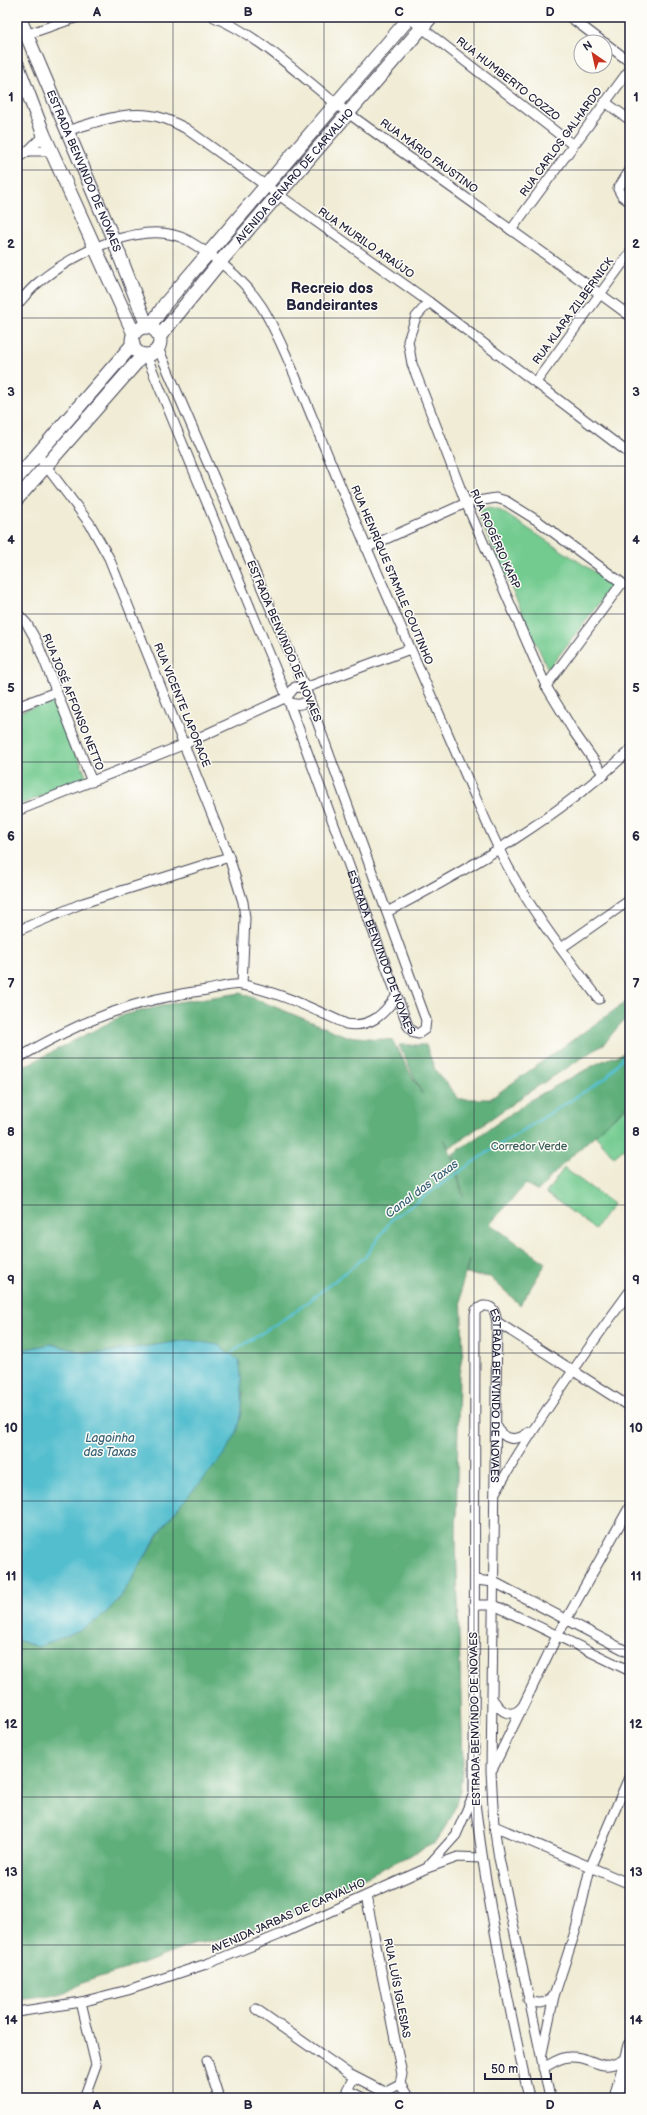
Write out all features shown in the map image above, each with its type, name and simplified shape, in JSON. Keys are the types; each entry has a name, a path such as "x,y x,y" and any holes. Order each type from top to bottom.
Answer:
{"street":[{"name":"ESTRADA BENVINDO DE NOVAES","path":"19,17 25,35 309,698 426,1020 425,1030 422,1033 418,1034 410,1031 288,700 144,355"},
{"path":"25,35 78,17"},
{"name":"RUA MÁRIO FAUSTINO","path":"215,17 259,44 348,113 630,316"},
{"name":"AVENIDA GENARO DE CARVALHO","path":"154,334 165,304 409,17"},
{"name":"RUA HUMBERTO COZZO","path":"409,17 573,145"},
{"name":"AVENIDA GENARO DE CARVALHO","path":"154,334 220,262 431,17"},
{"path":"570,17 592,34"},
{"path":"613,50 630,62"},
{"name":"ESTRADA BENVINDO DE NOVAES","path":"17,64 44,135 95,248 133,339"},
{"name":"RUA CARLOS GALHARDO","path":"511,230 630,69"},
{"path":"605,102 630,120"},
{"name":"RUA MURILO ARAÚJO","path":"66,131 105,120 129,115 145,114 163,118 185,128 429,302 630,454"},
{"path":"17,158 28,151 44,135"},
{"path":"28,151 51,151"},
{"path":"630,170 618,189 622,196 630,202"},
{"name":"RUA HENRIQUE STAMILE COUTINHO","path":"17,305 39,282 60,267 95,248 135,235 164,232 186,240 220,262 250,291 272,325 366,548 498,848 527,898 560,948 599,999"},
{"name":"RUA KLARA ZILBERNICK","path":"536,382 601,295 630,253"},
{"name":"RUA ROGÉRIO KARP","path":"429,302 416,317 408,342 412,364 466,504 546,686 574,732 604,775"},
{"path":"17,478 133,339 139,329 154,334 154,353 144,355 17,499"},
{"path":"133,339 138,352 144,355"},
{"name":"RUA VICENTE LAPORACE","path":"37,454 90,524 109,558 185,744 229,857 243,902 245,918 242,985"},
{"path":"366,548 466,504 487,498 496,498 506,501 538,521 630,588"},
{"path":"546,686 622,583"},
{"name":"RUA JOSÉ AFFONSO NETTO","path":"17,613 27,624 37,642 92,782"},
{"path":"17,811 185,744 288,700 295,687 305,688 410,649"},
{"path":"17,707 56,692"},
{"path":"288,700 298,705 305,702 309,698"},
{"path":"387,912 459,874 604,775 630,750"},
{"path":"17,931 83,903 229,857"},
{"path":"560,948 630,900"},
{"path":"17,1059 65,1032 112,1011 145,1001 242,985 275,994 346,1024 354,1025 370,1022 378,1017 396,996"},
{"path":"495,1492 531,1432 572,1370 630,1291"},
{"name":"ESTRADA BENVINDO DE NOVAES","path":"529,2098 498,1952 481,1858 474,1794 476,1310 483,1306 491,1307 495,1313 497,1322 494,1701 491,1771 494,1826 499,1858 528,2000 550,2098"},
{"path":"497,1322 630,1406"},
{"path":"496,1425 503,1436 510,1440 517,1440 531,1432"},
{"path":"491,1771 557,1636 630,1506"},
{"path":"475,1580 494,1582 630,1653"},
{"path":"474,1605 494,1606 630,1671"},
{"path":"494,1701 499,1709 511,1714 518,1712 523,1706"},
{"path":"541,2057 554,1996 576,1929 590,1868 630,1775"},
{"name":"AVENIDA JARBAS DE CARVALHO","path":"427,1868 456,1835 474,1794"},
{"path":"494,1826 630,1884"},
{"name":"AVENIDA JARBAS DE CARVALHO","path":"17,2012 81,2002 128,1990 209,1964 245,1950 427,1868 458,1857 481,1858"},
{"name":"RUA LUÍS IGLESIAS","path":"366,1896 402,2074 400,2084"},
{"path":"528,2000 538,2004 543,2003 554,1996"},
{"path":"81,2002 96,2066 84,2098"},
{"path":"256,2009 382,2095 400,2084 409,2098"},
{"path":"616,2098 630,2045"},
{"path":"543,2068 567,2057 578,2058 606,2066 616,2064 626,2058"},
{"path":"207,2060 219,2098"},
{"path":"354,2077 347,2090 363,2098"}],"green space":[{"path":"630,176 630,197 625,192 624,187"},
{"path":"489,507 498,509 610,582 612,586 550,667 547,667 479,517 481,510"},
{"path":"54,700 87,778 17,806 17,713"},
{"name":"Corredor Verde","path":"241,993 346,1036 392,1040 422,1094 399,1045 426,1045 435,1070 459,1099 490,1099 630,999 630,1017 621,1023 604,1044 529,1092 449,1148 444,1139 452,1157 463,1196 453,1154 532,1099 600,1062 630,1051 630,1103 563,1164 538,1191 526,1184 490,1224 546,1263 520,1305 490,1277 466,1274 469,1260 461,1288 463,1351 459,1374 456,1538 463,1762 460,1790 452,1816 435,1843 278,1919 234,1936 192,1945 139,1965 96,1978 65,1993 17,1999 17,1640 38,1647 118,1601 169,1518 228,1447 237,1431 241,1417 243,1391 188,1340 101,1353 83,1352 51,1344 17,1351 17,1070 124,1015 178,1002"},
{"path":"630,1105 630,1144 614,1157 594,1134"},
{"path":"564,1168 613,1204 595,1229 546,1193"}],"water":[{"name":"Lagoinha das Taxas","path":"188,1340 218,1345 239,1360 242,1386 242,1412 238,1429 233,1440 226,1452 161,1530 130,1583 112,1607 94,1622 38,1647 17,1640 17,1351 51,1344 83,1352 101,1353"}],"waterway":[{"name":"Canal das Taxas","path":"231,1353 296,1311 365,1257 392,1219 479,1158 606,1078 630,1048"}],"district":[{"name":"Recreio dos Bandeirantes","path":"332,296"}]}
